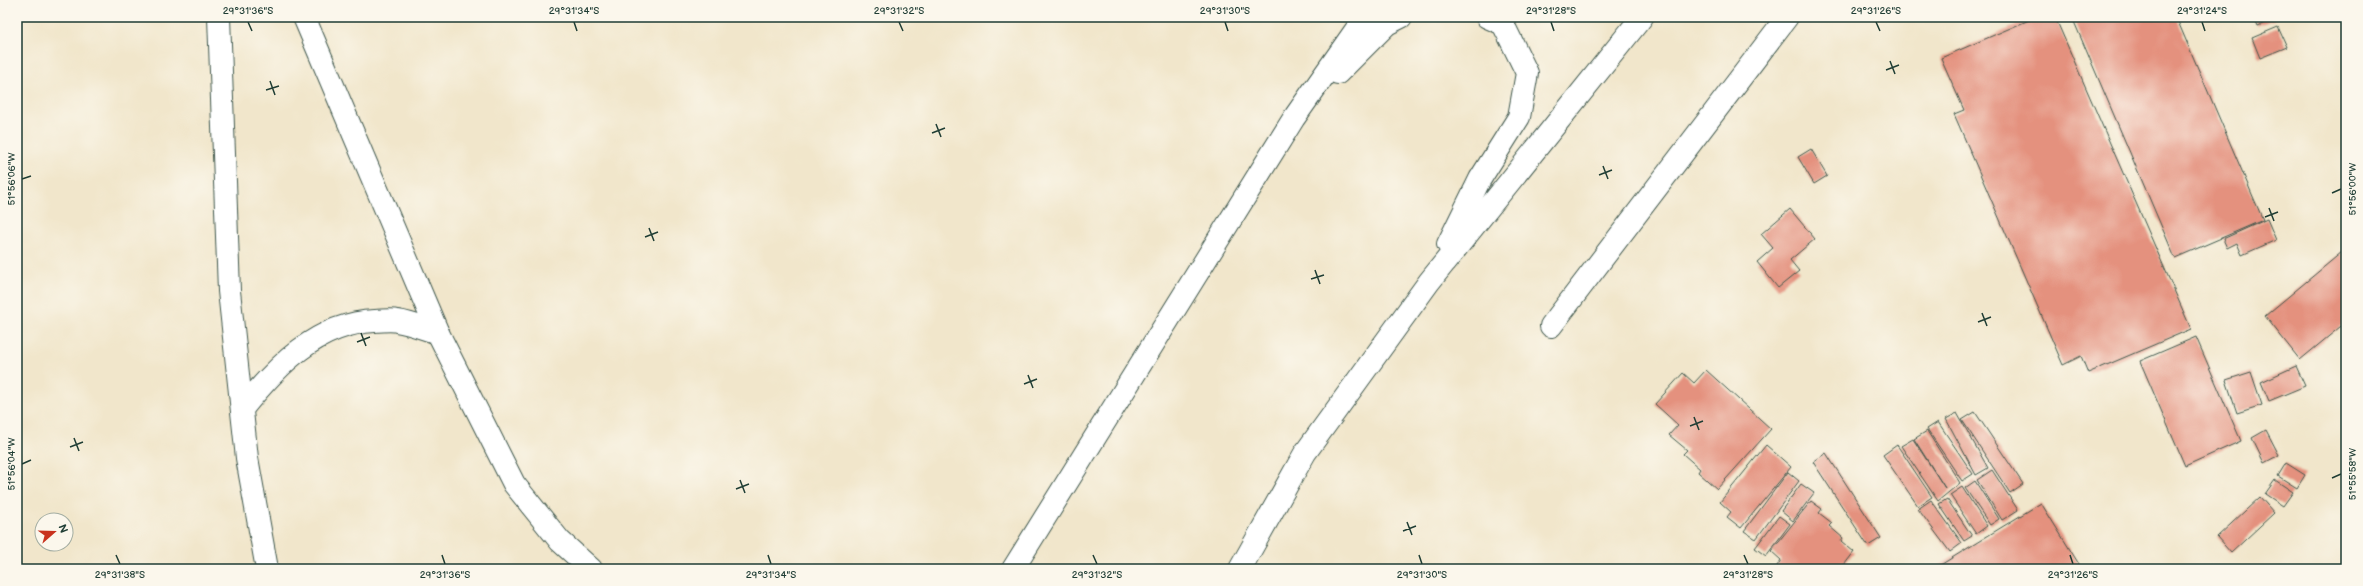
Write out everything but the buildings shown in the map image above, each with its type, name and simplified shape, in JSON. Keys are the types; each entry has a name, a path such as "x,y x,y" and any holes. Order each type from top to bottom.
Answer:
{"main road":[{"path":"219,17 229,291 247,458 267,569"},
{"path":"304,17 438,333 514,484 560,542 591,569"},
{"path":"1013,569 1294,118 1365,17"},
{"path":"1294,118 1387,24 1401,17"},
{"path":"1429,282 1480,179 1519,117 1527,73 1503,24 1487,17"},
{"path":"1240,569 1305,454 1429,282 1642,17"},
{"path":"1551,326 1787,17"},
{"path":"242,409 270,374 307,343 335,329 365,321 396,320 438,333"}]}
